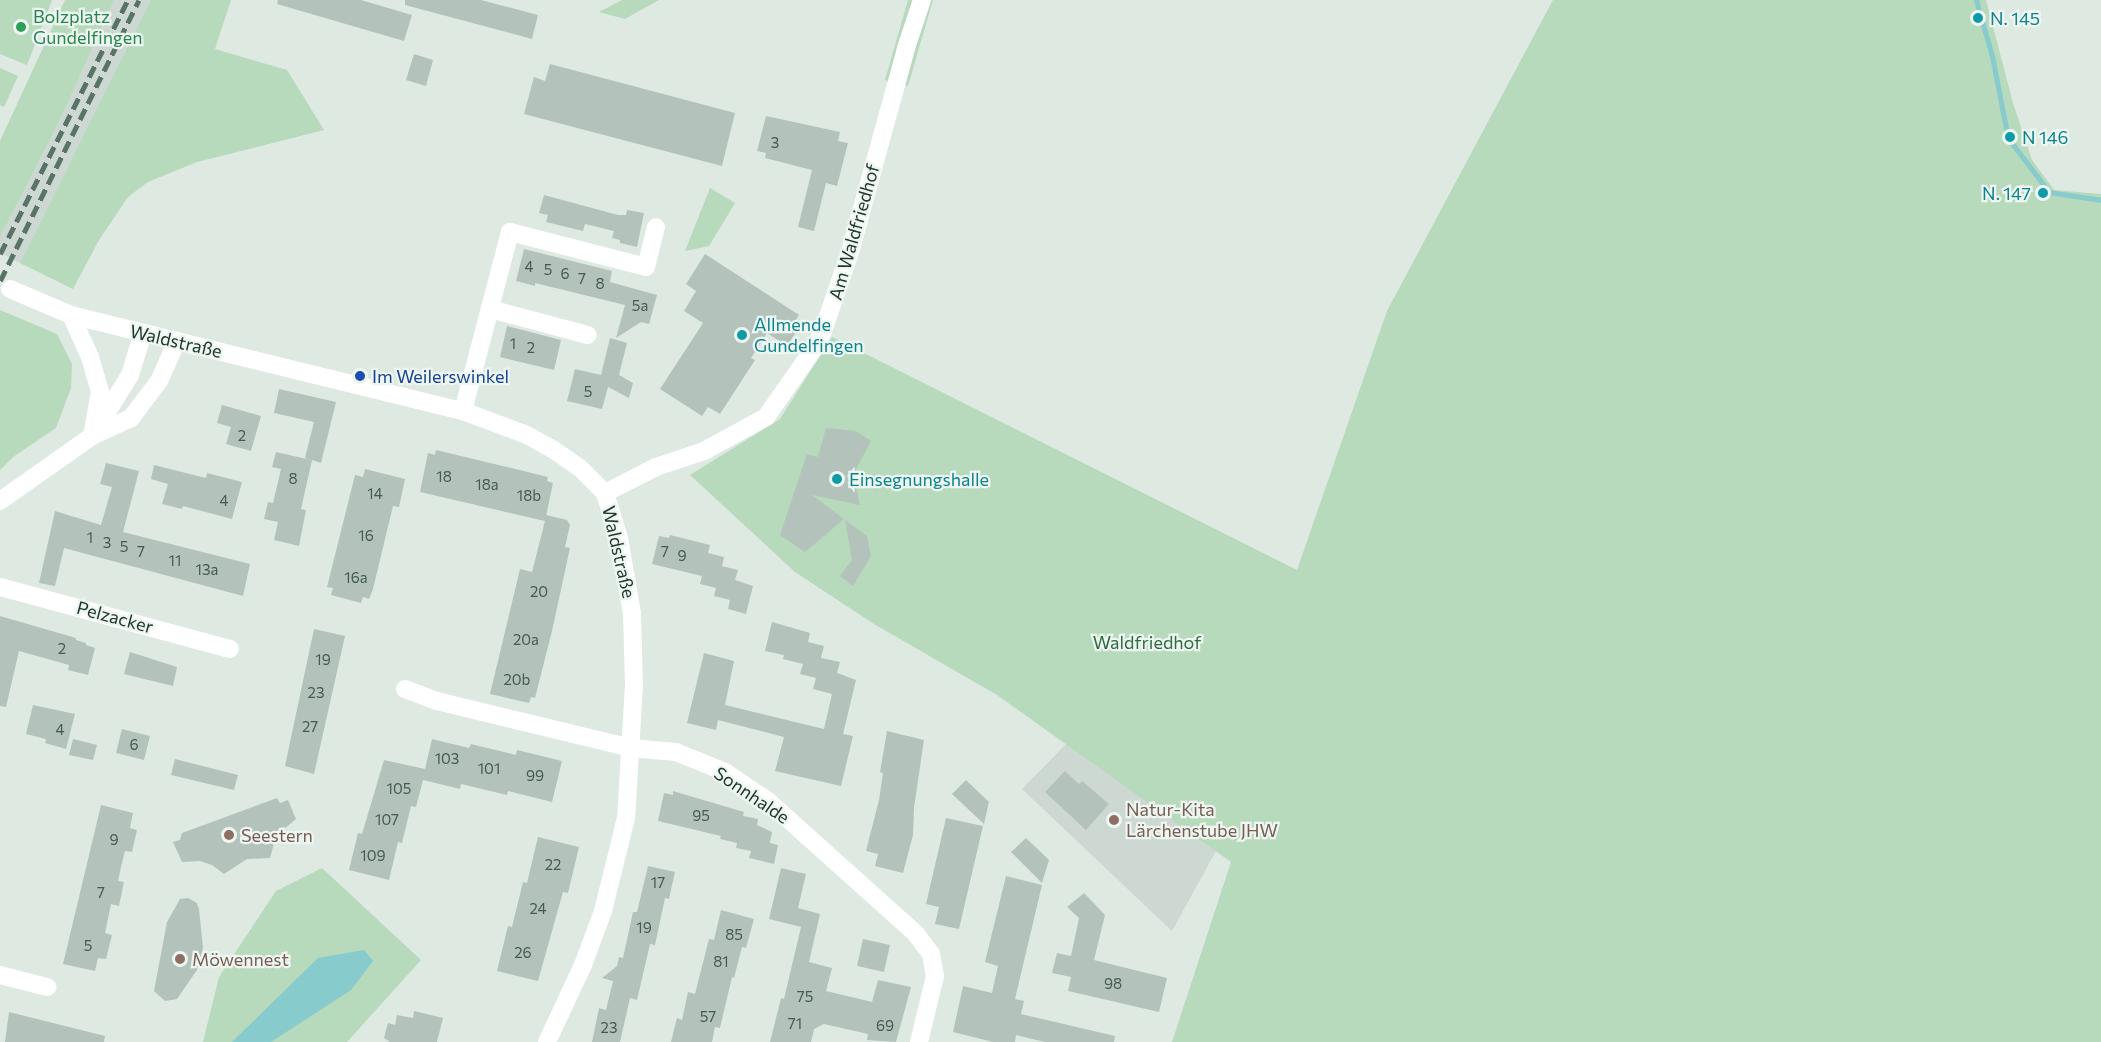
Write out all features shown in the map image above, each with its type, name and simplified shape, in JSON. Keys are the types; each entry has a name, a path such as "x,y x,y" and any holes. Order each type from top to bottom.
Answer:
{"street":[{"name":"Am Waldfriedhof","path":"605,493 656,467 704,451 766,417 813,350 823,331 841,279 906,48 922,0"},
{"path":"463,411 510,232 646,267 656,227"},
{"name":"Waldstraße","path":"10,289 70,315 463,411 527,435 554,450 580,468 605,493 619,538 632,614 634,686 626,818 603,911 583,964 547,1042"},
{"path":"490,309 588,335"},
{"path":"70,315 90,357 100,392 92,436"},
{"path":"92,436 130,375 143,333"},
{"path":"0,501 92,436 131,418 159,381 177,341"},
{"name":"Pelzacker","path":"0,586 230,649"},
{"name":"Sonnhalde","path":"405,689 437,701 631,748 676,753 725,772 789,818 916,934 931,954 935,969 919,1042"},
{"path":"0,975 47,987"}],"shaded area":[{"path":"114,0 151,0 20,263 0,253 0,237 61,118"},
{"name":"Natur-Kita Lärchenstube JHW","path":"1066,744 1216,851 1172,931 1022,789"}],"green space":[{"name":"Bolzplatz Gundelfingen","path":"0,0 52,0 27,65 0,54"},
{"path":"65,0 114,0 61,118 0,237 0,141"},
{"path":"151,0 231,0 215,49 287,70 324,130 197,162 148,182 128,197 99,240 73,289 20,263"},
{"path":"622,0 659,0 625,19 599,12"},
{"path":"908,0 933,0 908,86 885,80"},
{"name":"Waldfriedhof","path":"1553,0 1986,0 2013,103 2032,160 2054,190 2101,194 2101,1042 1172,1042 1231,862 997,695 874,624 795,572 690,475 780,419 832,337 1297,570 1387,311"},
{"path":"0,68 18,76 4,107 0,105"},
{"path":"710,188 735,203 709,246 685,251"},
{"path":"0,310 57,334 72,364 71,388 56,428 13,457 0,470"},
{"path":"322,868 421,960 347,1042 203,1042 219,977 276,891"}],"water":[{"path":"364,950 373,961 351,990 271,1042 232,1042 318,958"}],"building":[{"path":"278,0 361,0 412,15 404,41 277,4"},
{"path":"405,0 481,0 538,15 532,39 405,5"},
{"path":"414,54 433,60 426,86 406,80"},
{"path":"550,64 735,113 722,166 524,114 534,77 545,81"},
{"path":"766,116 840,132 838,141 848,143 837,186 826,183 814,231 798,227 812,170 765,158 766,153 757,151"},
{"path":"544,195 618,215 626,215 627,210 644,213 637,247 620,243 620,240 612,238 614,231 585,224 583,231 546,222 548,215 539,213"},
{"path":"524,249 612,271 610,282 657,295 649,324 641,322 616,338 625,305 535,283 535,286 516,281"},
{"name":"Allmende Gundelfingen","path":"705,254 799,315 791,327 797,331 787,346 767,333 751,358 755,360 720,414 708,407 702,416 660,389 703,323 684,311 696,291 686,284"},
{"path":"507,326 561,340 554,370 500,357"},
{"path":"610,338 627,343 619,375 633,383 629,398 608,387 602,409 567,401 575,369 601,375"},
{"path":"279,389 336,402 321,463 312,460 301,509 306,510 299,546 274,540 278,522 264,519 268,502 273,503 281,469 272,467 276,452 311,460 305,458 314,422 274,413"},
{"path":"222,405 261,416 251,451 226,444 231,427 217,423"},
{"name":"Einsegnungshalle","path":"826,428 856,431 871,441 849,482 854,478 860,505 812,495 844,519 805,552 780,535 807,454 818,457"},
{"path":"436,450 548,477 547,481 553,483 546,515 567,520 570,525 565,547 570,548 552,631 535,698 531,697 529,703 490,694 520,569 532,572 545,521 420,492 428,453 435,455"},
{"path":"106,463 139,471 123,532 250,564 243,596 64,548 55,586 39,583 55,511 101,525 112,487 100,484"},
{"path":"154,465 206,478 207,473 242,482 232,519 183,506 182,509 162,504 168,484 151,479"},
{"path":"365,469 405,479 399,507 393,506 373,589 369,599 363,597 361,603 331,595 333,588 327,587 355,475 363,477"},
{"path":"845,520 867,536 871,556 853,586 840,576 852,560"},
{"path":"670,535 710,545 708,553 724,557 722,566 738,570 735,580 753,586 746,614 728,609 730,600 714,596 716,588 700,584 702,576 652,564 659,536 669,538"},
{"path":"0,616 76,638 95,648 88,675 68,670 69,665 19,651 6,707 0,706"},
{"path":"772,622 810,633 808,642 824,646 821,658 840,662 837,673 856,680 843,734 853,736 841,786 775,771 784,737 718,720 716,730 687,723 704,653 734,661 725,705 824,729 832,694 813,689 816,678 800,674 803,664 783,659 784,655 765,651"},
{"path":"314,629 345,636 314,774 285,766"},
{"path":"130,652 177,667 173,686 124,674"},
{"path":"33,705 75,714 66,749 45,743 46,739 26,734"},
{"path":"122,729 150,736 144,760 116,753"},
{"path":"887,731 924,740 914,808 913,835 903,873 875,866 878,854 866,851 879,800 883,773 880,772"},
{"path":"73,739 97,745 93,760 69,755"},
{"path":"432,739 469,748 471,744 516,755 517,750 562,761 552,802 508,791 507,795 461,784 460,789 423,780 416,807 411,806 402,843 398,842 389,880 349,870 358,833 362,834 384,760 425,769"},
{"path":"175,759 238,775 234,790 171,775"},
{"path":"1065,771 1079,784 1082,781 1109,804 1086,830 1045,792"},
{"path":"966,780 989,802 984,824 952,794"},
{"path":"673,791 744,812 743,816 758,819 757,825 772,832 770,843 778,845 774,864 749,858 751,851 736,848 737,843 720,839 721,836 658,821 664,793 673,795"},
{"name":"Seestern","path":"277,798 280,803 288,800 296,819 276,836 270,858 247,859 224,874 212,865 200,861 182,862 173,842 180,840 182,833"},
{"path":"101,805 133,813 130,828 137,830 132,852 125,851 121,867 118,881 124,882 119,906 111,904 105,933 112,935 106,959 98,958 95,971 63,964"},
{"path":"946,818 983,826 959,929 935,924 939,907 926,904"},
{"path":"538,837 579,847 568,893 563,892 538,981 497,971 508,926 512,927 523,882 527,883"},
{"path":"1026,838 1049,860 1042,883 1011,852"},
{"path":"648,866 675,872 669,899 665,898 655,945 650,944 637,1000 630,998 620,1042 592,1042 599,1008 606,1010 613,981 602,978 617,966 619,957 623,958 633,912 637,912"},
{"path":"781,868 806,874 798,908 820,914 809,962 832,968 826,991 872,1002 878,980 911,987 896,1042 867,1040 868,1034 824,1024 814,1029 811,1042 770,1042 781,998 784,999 801,927 769,919"},
{"path":"1006,876 1042,885 1015,999 1024,1001 1021,1014 1115,1036 1114,1042 1045,1042 1016,1035 1015,1042 993,1042 953,1032 963,986 992,993 998,966 985,962"},
{"path":"1084,893 1105,915 1094,960 1167,978 1159,1012 1068,991 1071,977 1052,973 1057,953 1071,956 1079,918 1067,907"},
{"name":"Möwennest","path":"188,898 197,903 199,909 203,948 197,970 177,999 165,1001 154,991 167,922 180,899"},
{"path":"721,910 754,919 746,948 742,947 734,978 732,977 720,1028 715,1027 712,1042 671,1042 677,1018 682,1020 688,992 695,994 709,939 714,940"},
{"path":"863,939 890,945 884,972 857,966"},
{"path":"414,1011 443,1018 437,1042 390,1042 384,1038 388,1023 395,1025 397,1015 413,1018"},
{"path":"9,1012 105,1036 104,1042 5,1042"}],"waterway":[{"path":"1976,0 1992,56 2008,138 2049,192 2101,200"}],"railway":[{"path":"0,254 128,0"},
{"path":"0,281 139,0"}],"place":[{"name":"N. 145","path":"1978,18"},
{"name":"Bolzplatz Gundelfingen","path":"21,27"},
{"name":"N 146","path":"2010,137"},
{"name":"N. 147","path":"2043,193"},
{"name":"Allmende Gundelfingen","path":"742,335"},
{"name":"Im Weilerswinkel","path":"360,376"},
{"name":"Einsegnungshalle","path":"837,479"},
{"name":"Natur-Kita Lärchenstube JHW","path":"1114,820"},
{"name":"Seestern","path":"229,835"},
{"name":"Möwennest","path":"180,959"}]}
